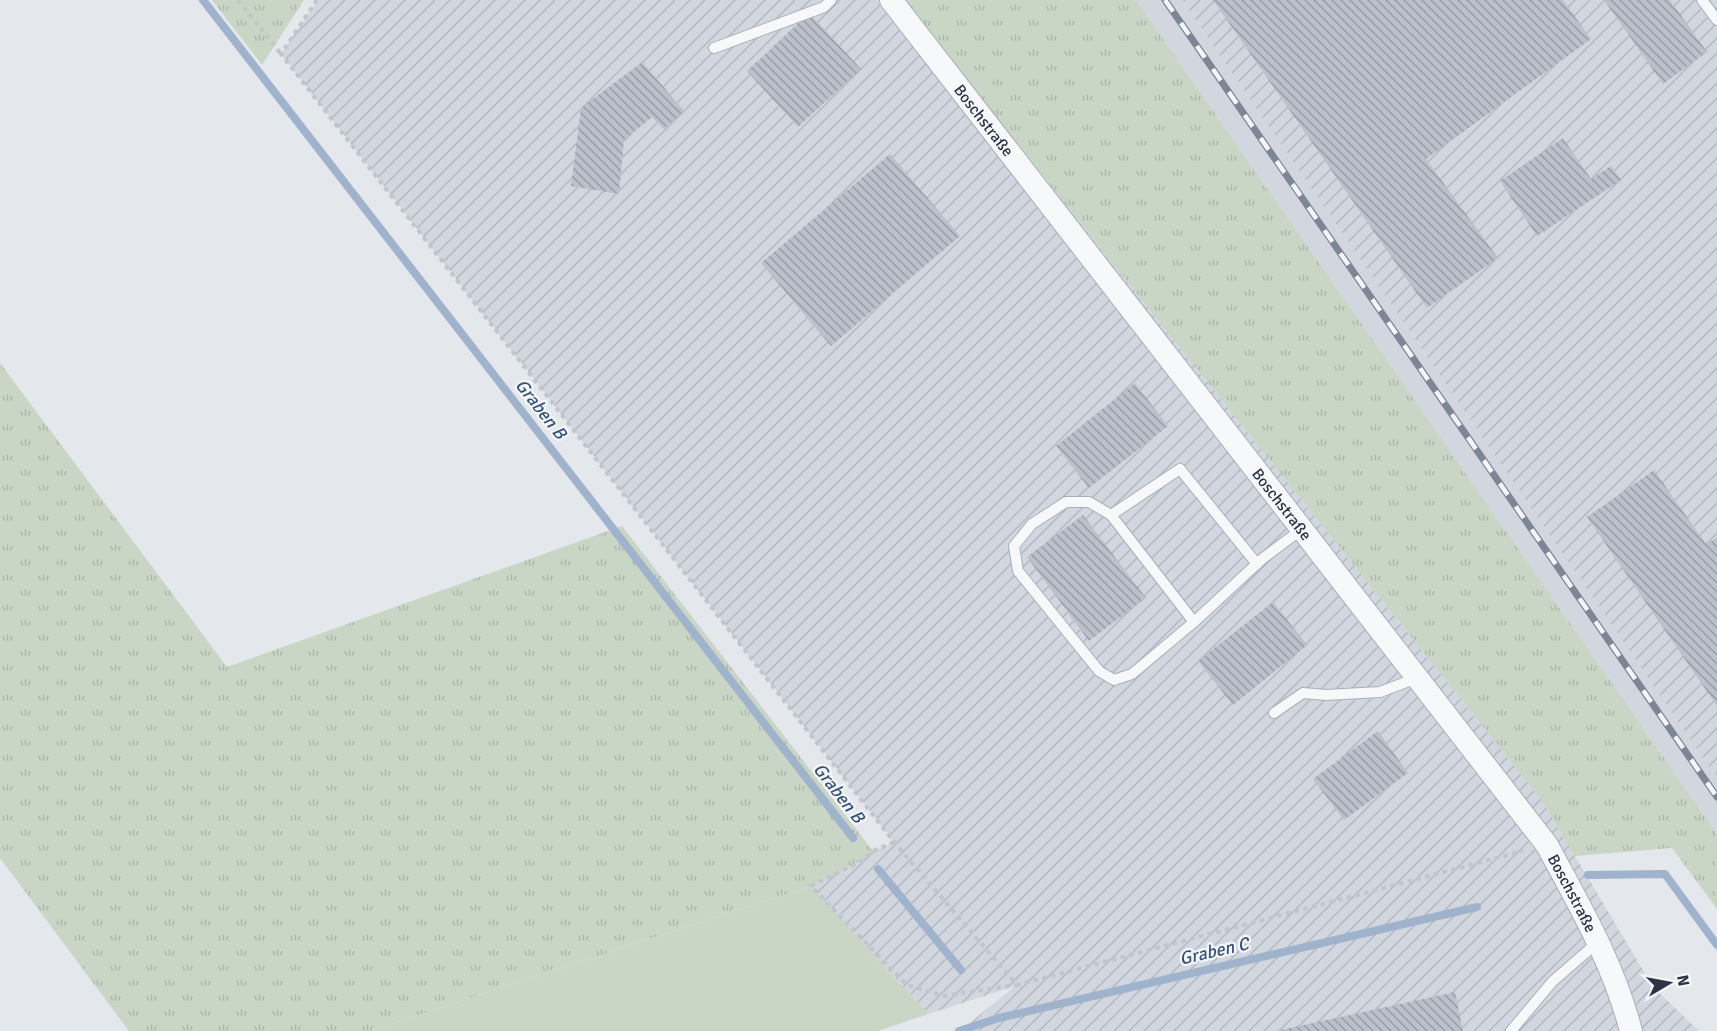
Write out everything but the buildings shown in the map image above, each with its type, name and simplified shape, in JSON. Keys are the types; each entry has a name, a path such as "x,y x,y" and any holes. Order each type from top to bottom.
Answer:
{"street":[{"name":"Boschstraße","path":"891,0 1547,845 1599,941 1623,1002 1631,1031"}],"lane":[{"path":"714,48 824,7 831,0"},
{"path":"1702,0 1717,20"},
{"path":"1111,515 1180,469 1257,564"},
{"path":"1194,622 1111,515 1089,501 1066,502 1032,524 1014,546 1018,571 1099,671 1114,680 1132,674 1194,622 1257,564 1302,529"},
{"path":"1275,713 1303,693 1326,695 1380,692 1417,678"},
{"path":"1511,1031 1552,982 1599,941"}],"path":[{"path":"238,0 894,842 1017,985"},
{"path":"281,54 317,0"},
{"path":"894,842 873,851 862,860 811,886 907,985 944,996 1017,985 1547,845"}],"shaded area":[{"path":"317,0 902,0 1541,799 1653,987 1699,1031 960,1031 1015,986 928,1014 811,886 862,860 873,851 894,842 281,54"},
{"path":"1136,0 1182,0 1717,777 1717,834"},
{"path":"1182,0 1717,0 1717,777 1684,730"}],"green space":[{"path":"212,0 304,0 262,65"},
{"path":"902,0 1136,0 1717,834 1717,909 1672,848 1575,856 1541,799"},
{"path":"0,363 227,667 622,526 873,851 862,860 811,886 370,1031 129,1031 0,858"},
{"path":"811,886 928,1014 878,1031 370,1031"}],"waterway":[{"name":"Graben B","path":"203,0 853,838"},
{"name":"Graben B","path":"878,869 961,970"},
{"name":"Graben C","path":"1588,875 1665,874 1717,945"},
{"name":"Graben C","path":"959,1031 999,1018 1477,907"}],"railway":[{"path":"1165,0 1717,797"}]}
